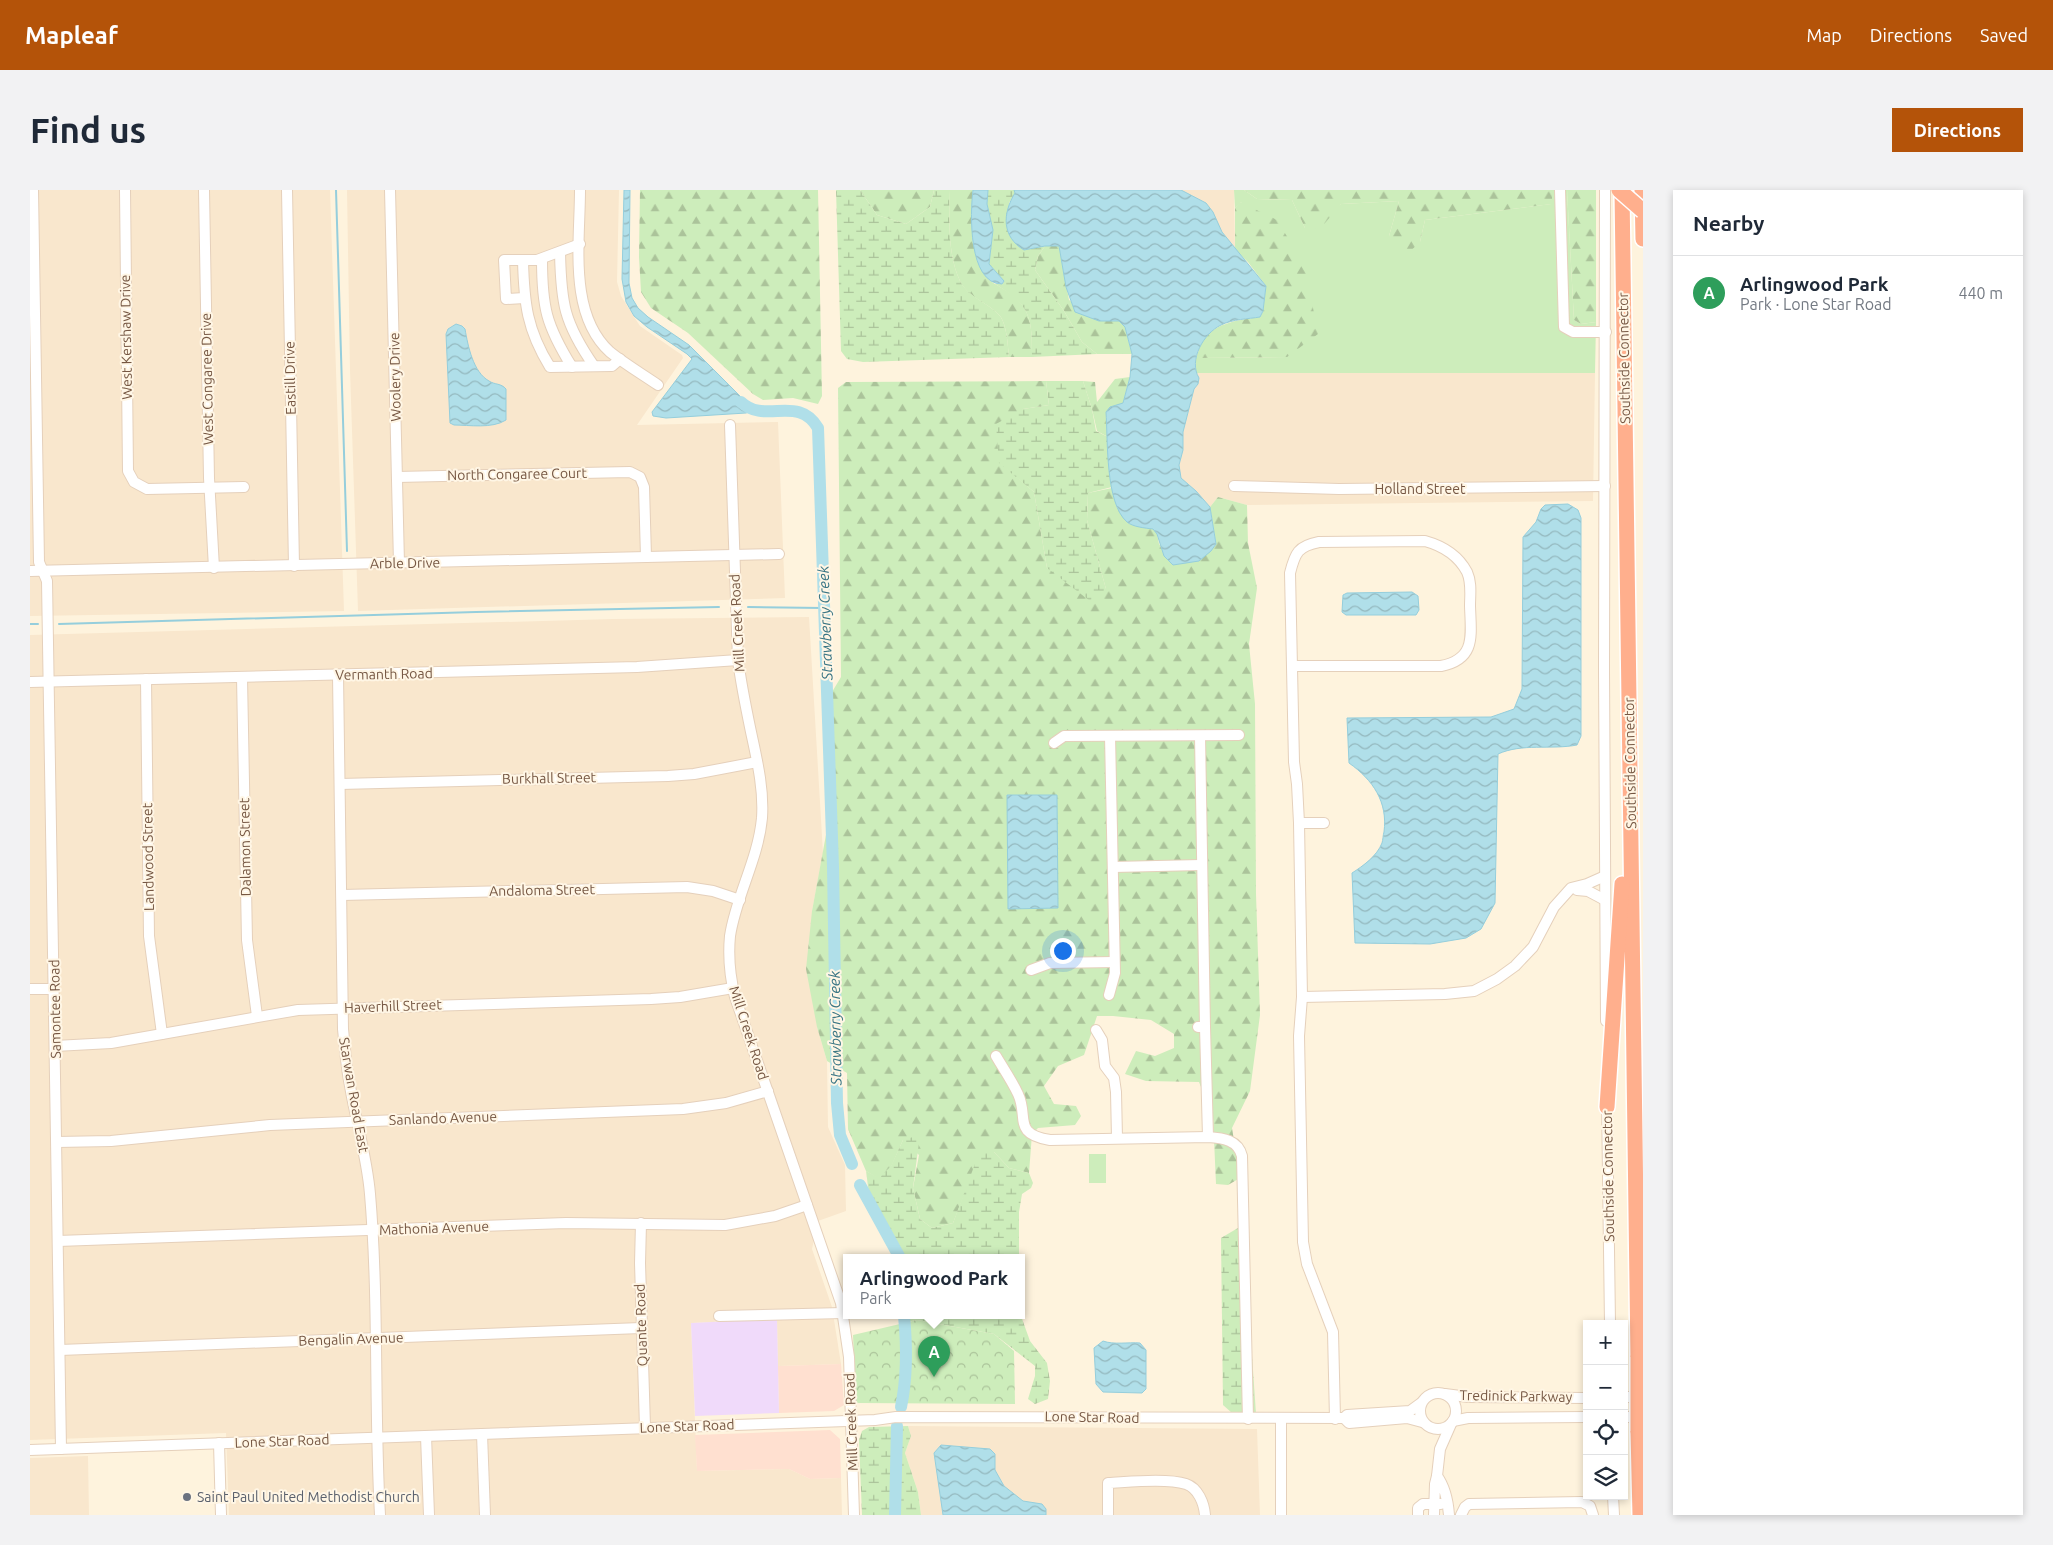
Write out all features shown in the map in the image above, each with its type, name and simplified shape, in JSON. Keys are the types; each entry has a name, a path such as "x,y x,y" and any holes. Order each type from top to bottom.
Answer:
{"highway":[{"path":"1620,190 1643,211"},
{"name":"Southside Connector","path":"1620,190 1638,1357 1641,1424 1640,1515"},
{"path":"1642,190 1643,239"},
{"path":"1607,1107 1613,1046 1625,834 1630,813"}],"street":[{"name":"Samontee Road","path":"33,190 39,562 47,581 61,1449"},
{"name":"West Kershaw Drive","path":"125,190 128,471 134,482 147,489 210,488"},
{"name":"West Congaree Drive","path":"204,190 208,458 214,568"},
{"name":"Eastill Drive","path":"287,190 294,566"},
{"name":"Woolery Drive","path":"390,190 399,563"},
{"path":"574,190 580,207"},
{"path":"580,190 580,284 585,316 603,344 620,359 658,385"},
{"path":"1560,190 1563,323 1566,329 1573,332 1606,332"},
{"name":"Southside Connector","path":"1605,190 1605,900 1610,1320"},
{"path":"524,298 506,299 504,260 542,258 580,244"},
{"path":"560,252 561,290 567,318 574,336 594,366"},
{"path":"542,258 542,289 546,314 557,344 572,367"},
{"path":"523,260 524,298 534,338 550,367 612,366 620,359"},
{"name":"Mill Creek Road","path":"730,425 738,660 742,693 757,762 762,796 760,837 730,935 729,954 733,988 843,1313"},
{"name":"North Congaree Court","path":"398,476 624,471 636,474 640,477 644,487 646,557"},
{"name":"Holland Street","path":"1234,486 1339,489 1605,486"},
{"path":"210,488 244,487"},
{"path":"1292,666 1441,666 1455,663 1468,649 1470,640 1470,583 1467,573 1452,553 1438,545 1425,541 1319,542 1304,545 1294,558 1290,573 1294,762 1299,823 1302,997 1299,1036 1303,1242 1307,1264 1333,1332 1340,1418"},
{"name":"Arble Drive","path":"30,571 779,554"},
{"name":"Vermanth Road","path":"30,682 646,667 738,660"},
{"name":"Starwan Road East","path":"338,675 343,1029 345,1056 366,1160 373,1230 380,1515"},
{"name":"Dalamon Street","path":"242,678 247,940 257,1016"},
{"name":"Landwood Street","path":"146,680 149,936 162,1034"},
{"path":"1054,743 1064,736 1239,735"},
{"path":"1109,995 1114,980 1110,736"},
{"path":"1200,736 1201,1027 1208,1137"},
{"name":"Burkhall Street","path":"340,784 668,776 694,774 757,762"},
{"path":"1299,823 1324,823"},
{"path":"1112,867 1201,865"},
{"path":"1302,997 1445,994 1474,991 1497,980 1515,966 1533,947 1554,907 1568,891 1575,886 1587,884 1605,876"},
{"name":"Andaloma Street","path":"342,895 687,887 713,891 740,900"},
{"path":"1568,891 1584,889 1605,900"},
{"path":"1031,970 1050,963 1114,962"},
{"name":"Haverhill Street","path":"55,1046 111,1044 298,1010 344,1007 651,999 680,997 733,988"},
{"path":"30,990 54,989"},
{"path":"1096,1030 1102,1040 1105,1066 1114,1078 1117,1138"},
{"path":"996,1056 1019,1096 1022,1119 1030,1133 1038,1138 1050,1140 1208,1137 1222,1138 1232,1142 1240,1150 1242,1156 1248,1419"},
{"name":"Sanlando Avenue","path":"57,1142 111,1140 228,1128 358,1121 682,1109 726,1103 768,1091"},
{"name":"Mathonia Avenue","path":"58,1241 566,1223 725,1225 775,1216 807,1206"},
{"name":"Quante Road","path":"641,1223 641,1328 645,1427"},
{"path":"719,1316 843,1313"},
{"name":"Mill Creek Road","path":"844,1319 849,1357 854,1515"},
{"name":"Bengalin Avenue","path":"60,1350 641,1328"},
{"path":"1428,1515 1437,1476 1440,1449 1456,1416 1455,1406 1449,1397 1445,1394 1432,1394 1421,1403 1419,1412 1440,1449"},
{"name":"Tredinick Parkway","path":"1445,1394 1468,1397 1583,1398"},
{"path":"1628,1397 1643,1397"},
{"name":"Lone Star Road","path":"30,1450 896,1417 1340,1418 1347,1415 1410,1410 1421,1403"},
{"name":"Tredinick Parkway","path":"1452,1422 1468,1418 1583,1417"},
{"name":"Lone Star Road","path":"1340,1418 1349,1423 1407,1418 1426,1425"},
{"path":"1281,1419 1281,1515"},
{"path":"1628,1419 1641,1424"},
{"path":"1426,1425 1444,1429 1452,1422"},
{"path":"482,1434 485,1515"},
{"path":"426,1436 429,1515"},
{"path":"219,1443 221,1515"},
{"path":"1437,1476 1442,1483 1449,1515"},
{"path":"1108,1515 1108,1482 1172,1482 1187,1484 1199,1494 1205,1515"},
{"path":"1613,1500 1614,1515"},
{"path":"1461,1515 1469,1504 1582,1502 1590,1506 1593,1515"},
{"path":"1418,1515 1418,1508 1423,1504 1448,1504"},
{"path":"1431,1504 1434,1515"}],"shaded area":[{"path":"30,190 330,190 344,611 30,616"},
{"path":"347,190 619,190 617,282 621,296 640,326 682,355 683,358 637,425 778,422 785,598 358,611 350,370"},
{"path":"1181,190 1234,190 1235,250 1222,232 1213,212"},
{"path":"1196,373 1595,373 1593,501 1247,505 1218,497 1210,507 1196,491 1180,478 1179,465 1183,450 1183,432 1194,389 1198,384 1199,378"},
{"path":"809,617 823,853 812,911 817,1027 827,1061 828,1127 845,1165 846,1211 818,1221 812,1249 832,1307 841,1364 778,1366 777,1319 691,1323 697,1471 789,1469 810,1479 841,1478 842,1515 229,1515 226,1433 30,1440 30,635 613,619"},
{"path":"777,1319 779,1413 695,1416 691,1323"},
{"path":"841,1364 844,1405 834,1411 779,1413 778,1366"},
{"path":"908,1426 1257,1429 1260,1515 921,1515 918,1492 905,1453 911,1436"},
{"path":"830,1430 840,1439 841,1478 810,1479 789,1469 697,1471 695,1435"},
{"path":"88,1456 89,1515 30,1515 30,1458"}],"green space":[{"path":"640,190 818,190 822,396 818,404 793,398 763,400 753,394 688,333 651,308 641,292 639,257"},
{"path":"836,190 860,190 877,215 906,224 930,207 934,190 949,190 951,248 956,271 964,287 1000,316 1006,330 1009,357 863,362 847,359 841,351"},
{"path":"860,190 934,190 930,207 906,224 877,215"},
{"path":"949,190 973,190 971,211 972,233 979,264 988,279 1014,297 1026,311 1031,328 1032,357 1009,357 1006,330 1000,316 973,296 963,287 960,281 951,248"},
{"path":"988,190 1014,190 1015,193 1009,203 1024,250 1045,246 1038,256 1035,270 1064,311 1082,342 1097,354 1032,357 1030,322 1027,314 1023,306 1016,299 995,284 1002,284 1004,281 989,264 993,230 987,204"},
{"path":"1234,190 1244,190 1257,199 1292,200 1305,228 1341,204 1399,201 1389,236 1420,242 1425,220 1551,204 1552,190 1567,190 1574,320 1581,324 1596,322 1595,373 1196,373 1196,358 1287,357 1241,202 1235,208"},
{"path":"1244,190 1552,190 1552,204 1425,220 1420,242 1404,257 1389,236 1399,201 1341,204 1320,229 1305,228 1292,200 1257,199"},
{"path":"1567,190 1596,190 1596,322 1581,324 1574,320"},
{"path":"1240,202 1277,220 1305,266 1318,334 1287,357 1196,358 1203,340 1215,329 1244,319 1260,317 1263,311 1266,286 1248,262 1235,250 1235,208"},
{"path":"1045,246 1059,246 1069,300 1099,321 1119,321 1125,327 1132,354 1097,354 1082,342 1064,311 1035,270 1038,256"},
{"path":"1130,377 1123,403 1106,412 1108,437 1097,431 1083,381 1095,382 1097,402 1115,379"},
{"path":"1046,381 1049,405 1023,409 999,462 1034,492 1047,568 1106,589 1087,520 1088,493 1112,488 1117,508 1141,527 1153,528 1157,534 1159,544 1173,565 1202,556 1216,544 1210,507 1218,497 1247,505 1248,543 1257,588 1249,644 1255,704 1256,894 1260,1015 1250,1091 1232,1128 1240,1178 1228,1185 1216,1184 1213,1117 1199,1082 1146,1081 1125,1074 1136,1051 1155,1056 1174,1048 1174,1034 1151,1020 1097,1016 1084,1055 1058,1066 1044,1086 1054,1104 1076,1106 1081,1116 1075,1125 1038,1128 1032,1134 1029,1173 1009,1168 994,1152 966,1190 953,1223 932,1228 920,1219 913,1188 919,1155 903,1140 891,1167 879,1179 866,1171 848,1129 847,1073 827,1061 817,1027 806,969 812,911 834,791 832,692 841,677 838,388 846,382"},
{"path":"1046,381 1083,381 1092,409 1096,431 1108,437 1112,487 1088,493 1087,520 1106,589 1090,601 1047,568 1034,492 999,463 996,424 1023,409 1049,405"},
{"path":"920,1135 913,1188 920,1219 932,1228 953,1223 979,1153 994,1152 1009,1168 1029,1173 1033,1183 1031,1188 1022,1194 1019,1212 1019,1254 902,1254 869,1194 866,1171 879,1178 891,1166 903,1140"},
{"path":"1089,1154 1106,1154 1106,1183 1089,1183"},
{"path":"1243,1225 1256,1414 1232,1413 1223,1405 1221,1238"},
{"path":"907,1319 1022,1319 1030,1341 1047,1363 1050,1381 1048,1399 1035,1404 1028,1399 1035,1376 1035,1366 994,1334 917,1320 907,1322"},
{"path":"917,1320 994,1334 1014,1351 1015,1404 856,1403 853,1335"},
{"path":"908,1426 911,1436 905,1453 918,1492 921,1515 862,1515 859,1440 862,1431 869,1427"}],"water":[{"path":"624,190 630,190 629,283 632,298 638,308 648,317 689,345 754,410 746,413 666,418 653,416 652,412 692,359 634,316 626,302 622,279"},
{"path":"973,190 988,190 987,204 993,230 989,264 1004,281 1002,284 991,281 983,273 977,260 971,214"},
{"path":"1014,190 1181,190 1206,203 1213,212 1222,232 1266,286 1263,311 1260,317 1235,320 1215,329 1204,341 1195,363 1199,378 1198,384 1194,389 1183,432 1183,450 1179,465 1181,478 1210,507 1216,544 1199,561 1173,565 1164,556 1157,534 1153,529 1130,524 1120,513 1111,486 1106,412 1110,407 1123,403 1130,377 1132,354 1125,327 1119,321 1099,321 1075,312 1066,287 1059,246 1045,246 1024,250 1011,239 1006,224 1006,217 1015,193"},
{"path":"456,324 465,329 472,358 483,377 506,389 506,420 500,423 480,426 454,425 450,423 446,334 448,329"},
{"path":"1568,504 1578,510 1581,518 1581,736 1577,745 1517,749 1498,754 1495,903 1481,929 1466,938 1430,944 1355,943 1352,873 1369,860 1380,848 1385,821 1381,801 1372,784 1349,763 1347,718 1491,717 1514,709 1522,689 1523,537 1536,522 1541,509 1545,505"},
{"path":"1412,592 1418,596 1419,610 1416,615 1346,615 1342,612 1343,595 1347,593"},
{"path":"1007,795 1057,795 1058,908 1008,909"},
{"path":"1103,1341 1140,1343 1146,1350 1146,1389 1142,1393 1103,1392 1096,1384 1094,1348"},
{"path":"941,1445 990,1449 995,1454 995,1470 1004,1486 1023,1501 1042,1504 1046,1509 1046,1515 943,1515 934,1453"}],"waterway":[{"path":"336,190 347,551"},
{"name":"Strawberry Creek","path":"741,402 750,408 760,411 791,411 801,413 810,418 818,428 833,867 837,1103 840,1135 852,1164"},
{"path":"59,624 719,607"},
{"path":"748,607 823,608"},
{"path":"30,624 38,624"},
{"name":"Strawberry Creek","path":"860,1185 898,1254"},
{"name":"Strawberry Creek","path":"901,1407 906,1362 904,1319"},
{"name":"Strawberry Creek","path":"895,1515 897,1426"}],"place":[{"name":"Arlingwood Park","path":"934,1377"},
{"name":"Saint Paul United Methodist Church","path":"187,1497"}]}
